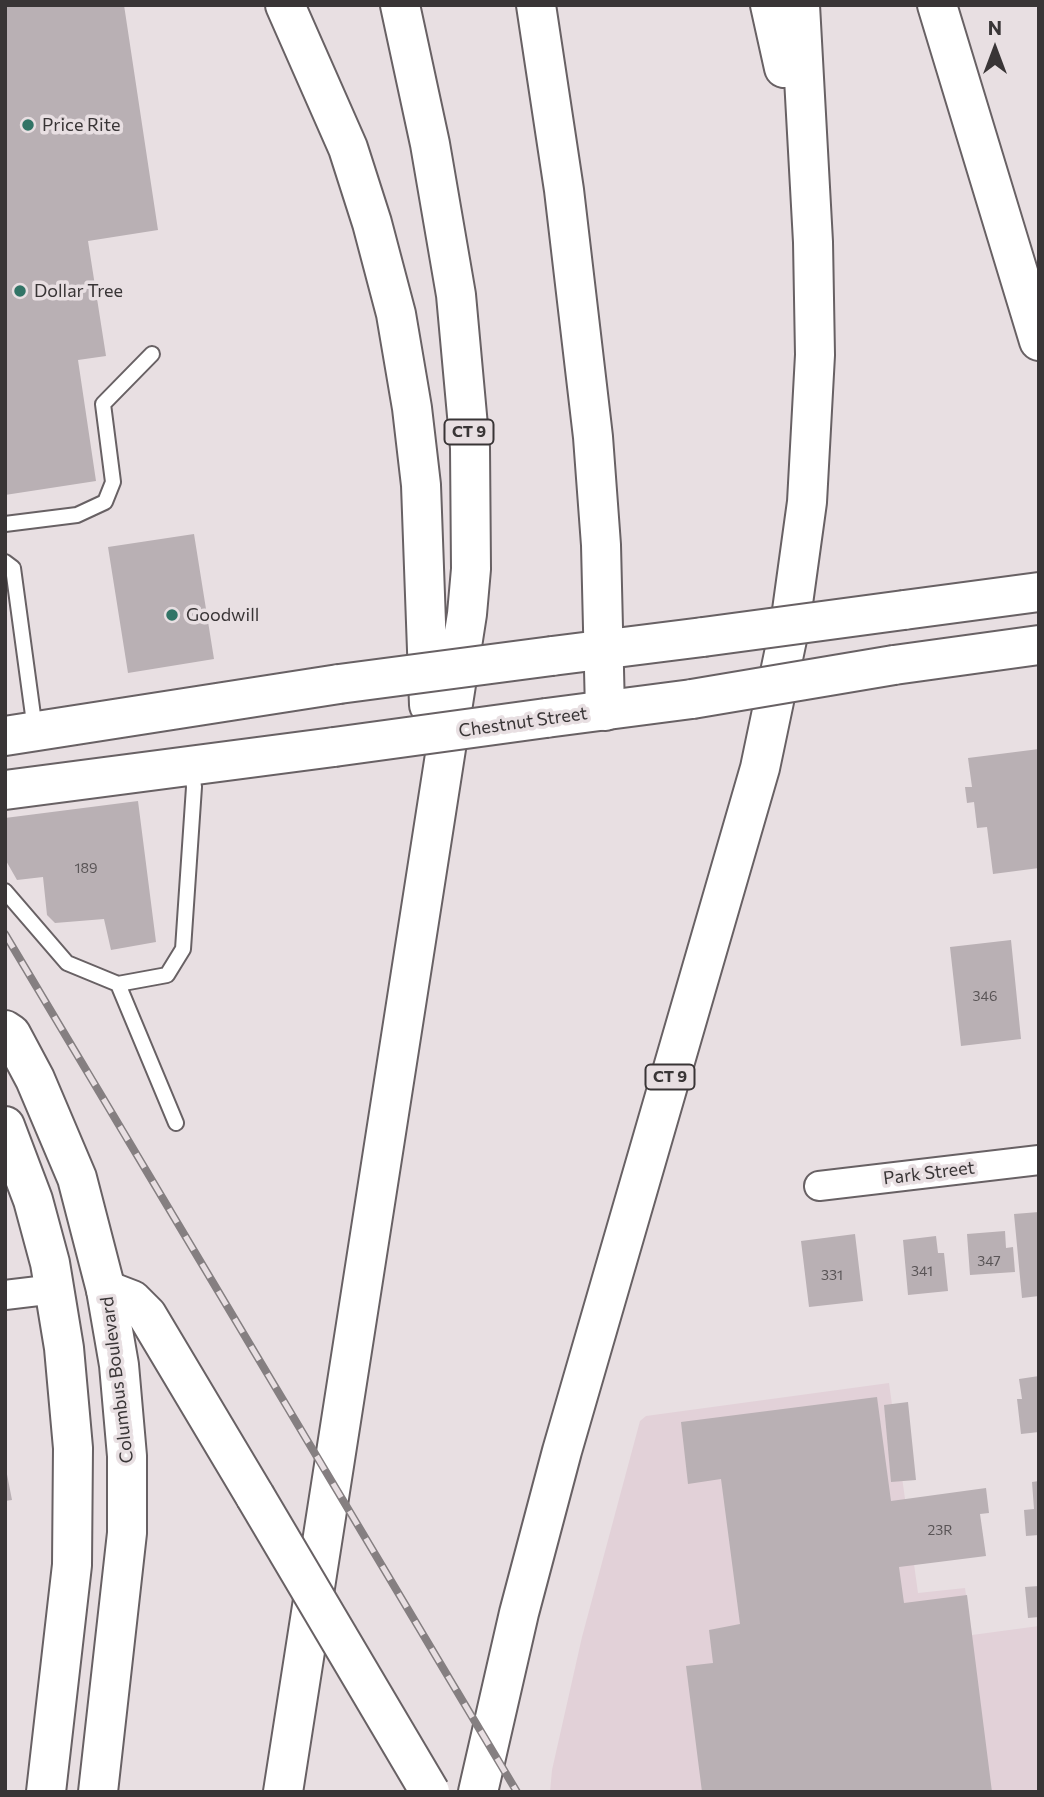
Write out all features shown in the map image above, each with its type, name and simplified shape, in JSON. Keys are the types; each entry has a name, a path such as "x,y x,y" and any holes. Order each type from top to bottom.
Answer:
{"main road":[{"path":"270,5 335,115"},
{"path":"285,5 335,115 360,183 386,273 416,435 428,607 427,862"},
{"name":"CT 9","path":"283,1792 467,614 472,513 464,374 451,258 401,5"},
{"path":"536,5 564,190 593,438 605,711"},
{"path":"770,5 810,197"},
{"name":"CT 9","path":"478,1792 538,1539 750,803 776,699 797,582 812,430 815,314 800,5"},
{"path":"937,5 1039,341"},
{"path":"20,734 339,684 1039,592"},
{"name":"Chestnut Street","path":"5,790 692,699 894,665 1039,646"},
{"name":"Columbus Boulevard","path":"5,1030 11,1034 30,1069 68,1155 90,1223 106,1290 124,1413 128,1501 121,1604 98,1792"},
{"path":"5,1126 39,1219 55,1289 71,1420 74,1521 68,1602 46,1792"},
{"path":"55,1289 106,1290 132,1300 147,1315 430,1792"}],"street":[{"name":"Park Street","path":"820,1186 1039,1160"},
{"path":"5,1295 55,1289"}],"lane":[{"path":"5,524 77,514 105,502 113,482 103,404 152,354"},
{"path":"5,562 13,568 20,734"},
{"path":"5,891 66,963 118,985 167,975 183,949 194,787 191,765"},
{"path":"118,985 176,1123"}],"shaded area":[{"path":"889,1383 918,1593 965,1588 972,1635 1039,1626 1039,1792 550,1792 552,1770 582,1637 640,1421 646,1416"}],"building":[{"path":"5,5 124,5 158,230 88,241 106,356 78,360 96,481 5,495"},
{"path":"194,534 214,659 128,673 108,547"},
{"path":"1039,749 1039,868 993,874 987,827 977,828 974,802 967,803 965,787 972,787 968,758"},
{"path":"138,801 156,942 111,950 104,919 55,923 47,915 43,877 17,880 5,859 5,818"},
{"path":"1011,940 1021,1039 961,1046 950,947"},
{"path":"1039,1212 1039,1296 1022,1298 1014,1214"},
{"path":"1005,1231 1006,1248 1013,1247 1015,1272 970,1275 967,1234"},
{"path":"855,1234 863,1301 809,1307 801,1241"},
{"path":"936,1236 938,1253 944,1253 948,1291 908,1295 903,1240"},
{"path":"1039,1376 1039,1432 1021,1434 1017,1399 1022,1399 1019,1379"},
{"path":"877,1397 891,1501 986,1488 989,1513 980,1514 986,1556 899,1567 904,1603 967,1595 992,1792 702,1792 686,1666 713,1663 709,1630 740,1624 721,1479 688,1484 681,1422"},
{"path":"908,1402 916,1480 891,1482 884,1405"},
{"path":"5,1464 12,1500 5,1501"},
{"path":"1039,1481 1039,1535 1026,1536 1024,1510 1034,1509 1032,1482"},
{"path":"1039,1586 1039,1617 1028,1618 1025,1587"}],"railway":[{"path":"5,934 517,1792"}],"place":[{"name":"Price Rite","path":"28,125"},
{"name":"Dollar Tree","path":"20,291"},
{"name":"Goodwill","path":"172,615"}]}
